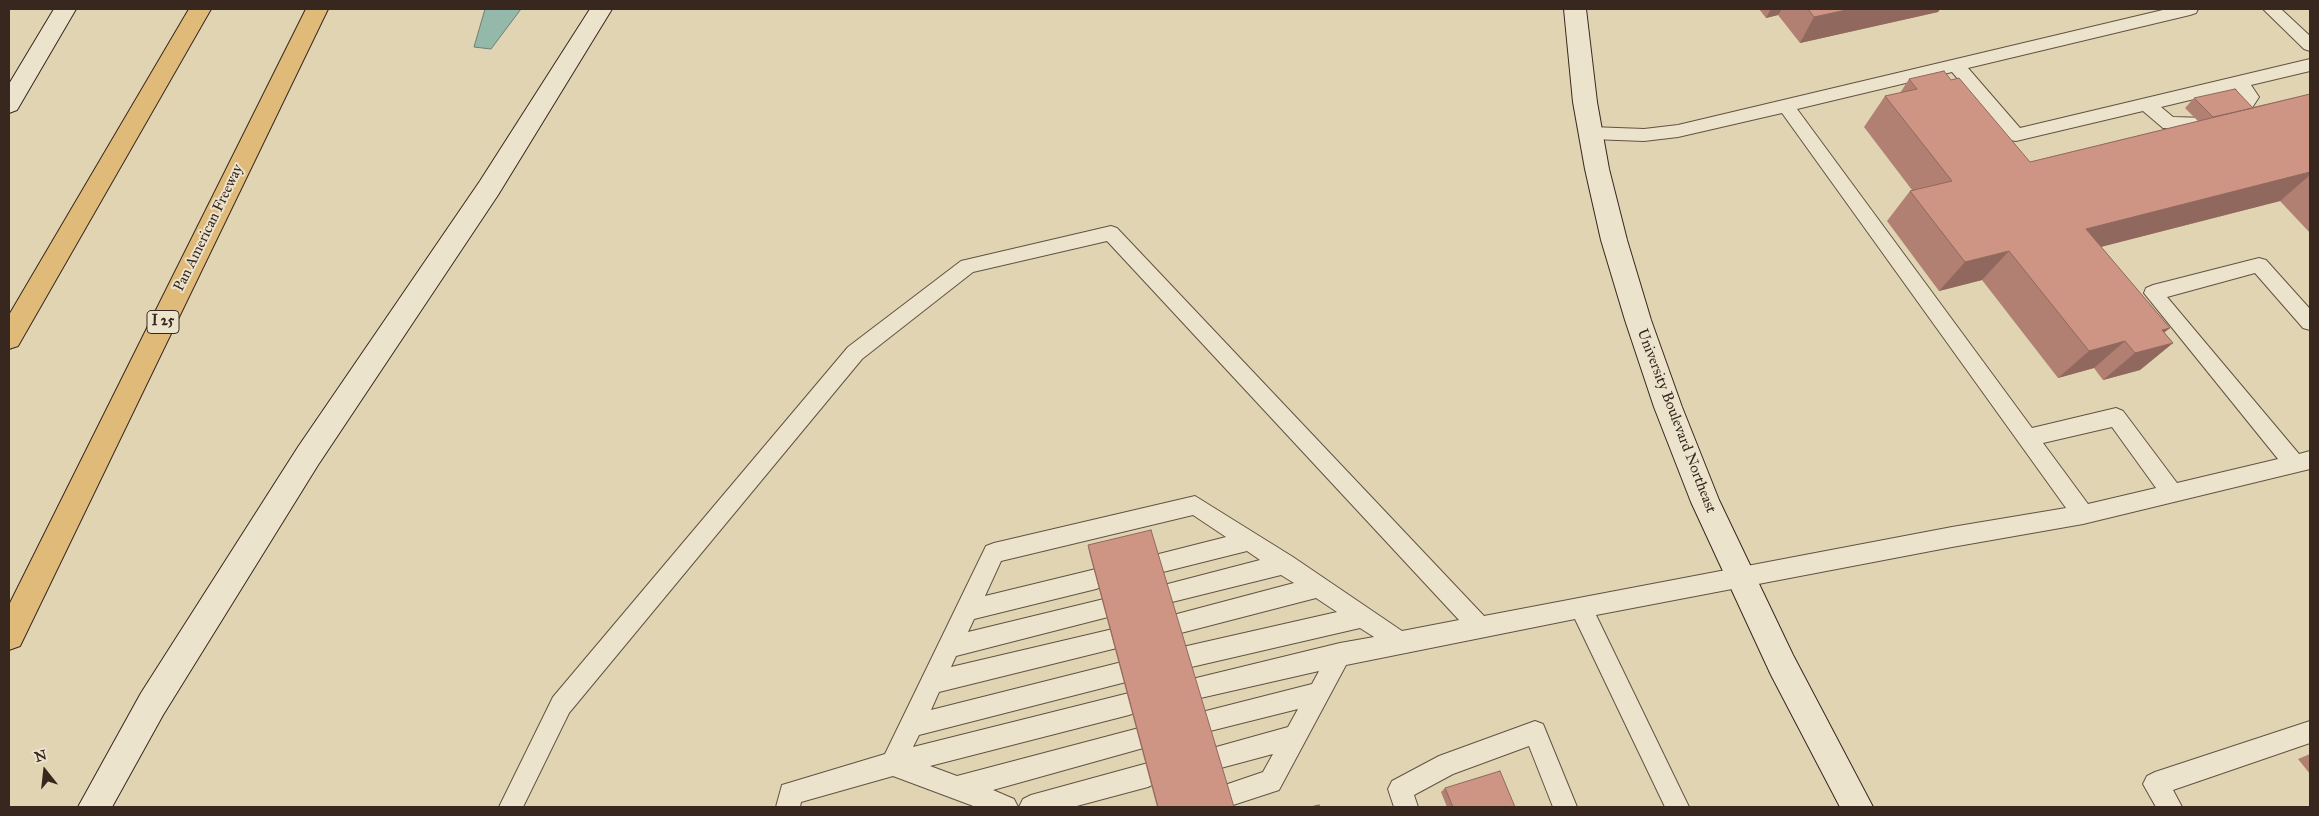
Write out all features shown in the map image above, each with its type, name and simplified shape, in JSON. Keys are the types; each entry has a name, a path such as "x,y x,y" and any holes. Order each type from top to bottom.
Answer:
{"highway":[{"path":"9,338 200,9"},
{"name":"Pan American Freeway","path":"9,636 317,9"}],"main road":[{"path":"10,101 65,9"},
{"path":"94,807 152,704 308,456 489,188 601,9"},
{"name":"University Boulevard Northeast","path":"1575,9 1590,133 1614,240 1638,320 1668,407 1705,502 1782,665 1857,807"}],"lane":[{"path":"1590,133 1644,135 1678,131 2190,9"},
{"path":"2271,9 2310,45"},
{"path":"1956,65 2016,135 2310,65"},
{"path":"2240,82 2250,97 2240,113"},
{"path":"2146,104 2169,122 2200,123"},
{"path":"1786,106 2082,515"},
{"path":"511,807 560,706 855,353 968,266 1110,233 1480,627"},
{"path":"1196,688 1400,642 1952,537 2082,515 2303,462 2153,292 2259,265 2310,322"},
{"path":"2028,438 2116,417 2174,494"},
{"path":"893,764 994,553 1195,505 1400,642"},
{"path":"1159,563 1250,541"},
{"path":"1168,593 1285,564"},
{"path":"965,611 1096,579"},
{"path":"1177,624 1319,587"},
{"path":"1581,608 1677,807"},
{"path":"948,647 1104,609"},
{"path":"1187,657 1362,616"},
{"path":"931,683 1113,640"},
{"path":"1227,795 1271,782 1340,654"},
{"path":"911,726 1122,674"},
{"path":"1206,721 1319,693"},
{"path":"788,807 790,793 893,764 1130,704"},
{"path":"1406,807 1400,789 1447,764 1535,732 1565,807"},
{"path":"2170,807 2155,784 2310,732"},
{"path":"1216,757 1295,737"},
{"path":"957,788 1139,739"},
{"path":"893,764 1006,807"},
{"path":"1031,807 1148,776"}],"shaded area":[{"path":"485,9 521,9 491,49 474,47"}],"building":[{"path":"1808,9 1851,9 1814,17"},
{"path":"1944,71 1951,80 1959,78 2030,162 2310,94 2310,172 2086,229 2170,328 2162,330 2173,343 2135,353 2125,341 2089,351 2009,251 1965,262 1910,191 1952,181 1885,96 1917,89 1909,79"},
{"path":"2235,89 2253,108 2213,117 2194,98"},
{"path":"1151,530 1234,807 1158,807 1088,545"},
{"path":"1500,771 1515,807 1453,807 1445,788"}]}
